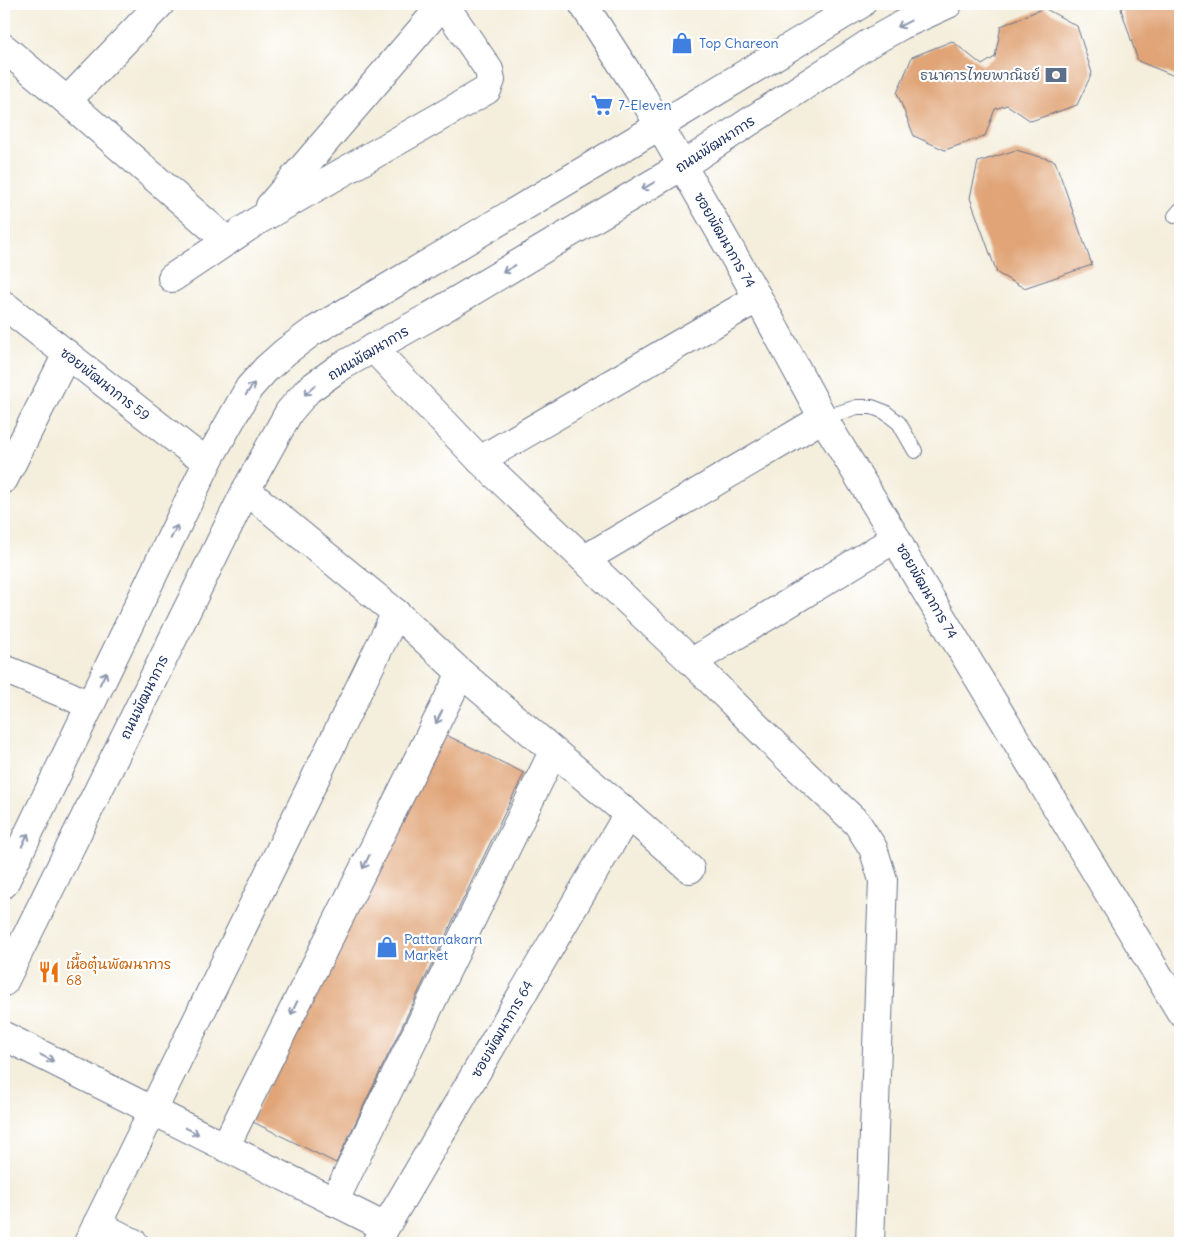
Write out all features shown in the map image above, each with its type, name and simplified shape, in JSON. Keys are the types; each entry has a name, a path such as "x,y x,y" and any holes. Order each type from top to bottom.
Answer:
{"street":[{"path":"66,101 160,4"},
{"path":"172,278 257,221 487,90 491,80 489,70 443,4 257,221"},
{"name":"ซอยพัฒนาการ 74","path":"583,4 643,97 758,298 823,418 1180,1012"},
{"path":"7,870 90,706 209,459 249,388 266,368 312,332 861,4"},
{"name":"ถนนพัฒนาการ","path":"4,982 246,490 289,412 308,390 340,367 437,312 682,166 868,44 902,25 948,4"},
{"path":"4,48 227,241"},
{"path":"480,460 758,298"},
{"name":"ซอยพัฒนาการ 59","path":"4,305 191,451 209,459"},
{"path":"373,348 480,460 692,662 789,759 857,823 872,848 883,880 870,1243"},
{"path":"4,479 67,354"},
{"path":"585,560 823,418"},
{"path":"246,490 396,613 461,673 690,869"},
{"path":"692,662 902,549"},
{"path":"134,1243 92,1234 396,613"},
{"path":"4,669 90,706"},
{"path":"224,1147 461,673"},
{"path":"334,1202 553,752"},
{"name":"ซอยพัฒนาการ 64","path":"380,1235 628,814"},
{"path":"4,1036 334,1202 380,1235"}],"lane":[{"path":"823,418 857,406 872,406 885,412 899,423 915,451"}],"building":[{"path":"1125,4 1180,4 1180,76 1177,77 1138,61 1121,9"},
{"path":"1044,8 1077,26 1092,73 1077,105 1031,121 1007,105 995,109 985,136 945,150 914,136 897,93 912,57 952,41 982,65 995,57 1001,26"},
{"path":"1016,150 1055,161 1092,265 1024,288 997,273 970,198 978,162"},
{"name":"Pattanakarn Market","path":"438,731 524,773 336,1163 251,1121"}],"place":[{"name":"Top Chareon","path":"682,43"},
{"name":"ธนาคารไทยพาณิชย์","path":"1056,75"},
{"name":"7-Eleven","path":"602,105"},
{"name":"Pattanakarn Market","path":"387,947"},
{"name":"เนื้อตุ๋นพัฒนาการ 68","path":"49,972"}]}
